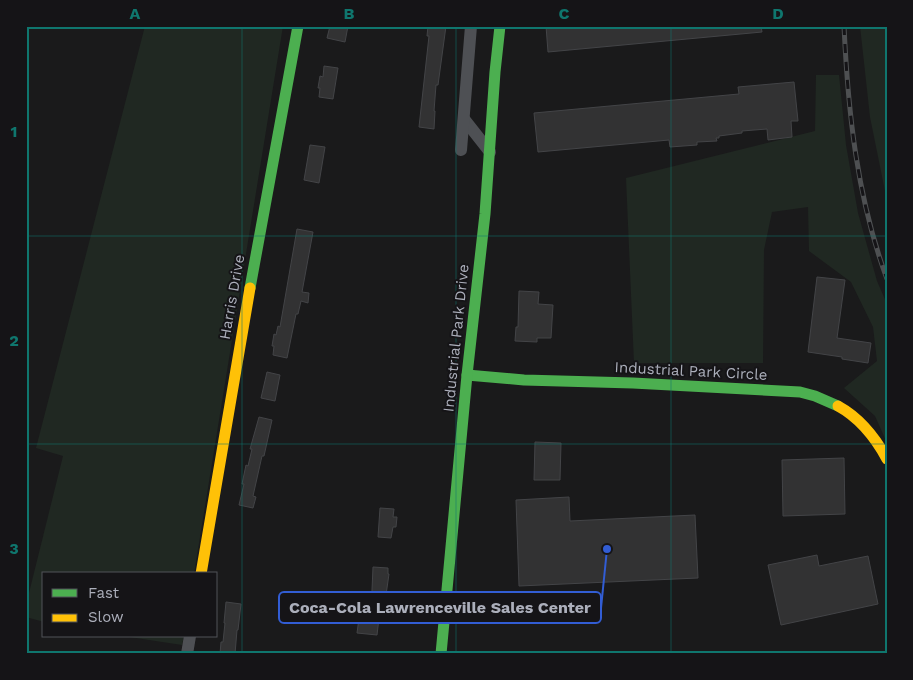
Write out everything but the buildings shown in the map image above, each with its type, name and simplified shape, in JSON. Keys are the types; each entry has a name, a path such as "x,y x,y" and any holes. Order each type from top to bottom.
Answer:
{"street":[{"name":"Harris Drive","path":"201,572 263,213 298,26"},
{"path":"461,150 471,26"},
{"name":"Industrial Park Drive","path":"440,654 466,375 485,214 500,26"},
{"path":"464,119 490,152"},
{"name":"Industrial Park Circle","path":"466,375 524,380 633,383 800,392 818,396 851,414 880,445 887,459"},
{"path":"187,654 190,638"}],"shaded area":[{"path":"145,26 283,26 194,572 42,572 42,621 26,617 26,605 63,456 36,448"},
{"path":"860,26 887,26 887,201 870,117"},
{"path":"816,75 839,75 846,145 858,213 877,281 887,304 887,443 875,416 844,388 877,361 873,327 851,282 809,251 808,207 772,212 764,250 763,363 634,363 626,178 815,131"},
{"path":"136,638 184,638 182,645"}],"railway":[{"path":"844,26 851,122 861,186 868,217 887,279"}],"traffic: fast":[{"path":"250,288 298,26"},
{"path":"441,654 467,375 485,214 500,26"},
{"path":"467,375 524,380 633,383 800,392 838,406"}],"traffic: slow":[{"path":"201,572 250,288"},
{"path":"838,406 853,416 866,429 887,459"}],"place":[{"name":"Coca-Cola Lawrenceville Sales Center","path":"607,549"}]}
